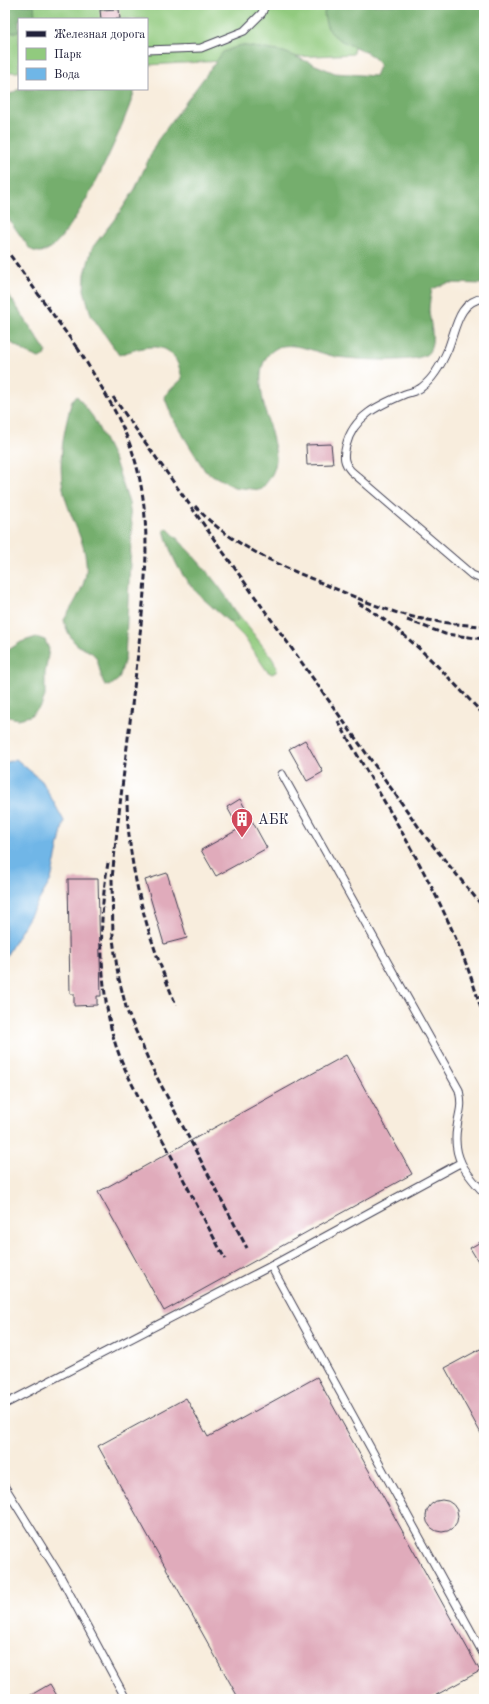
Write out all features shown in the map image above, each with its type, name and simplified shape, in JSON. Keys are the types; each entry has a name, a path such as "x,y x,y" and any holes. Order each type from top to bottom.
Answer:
{"lane":[{"path":"148,50 201,48 244,31 262,13 265,5"},
{"path":"484,298 470,302 463,309 448,349 432,378 421,388 370,410 352,430 343,455 344,464 351,471 472,575 484,580"},
{"path":"282,774 459,1090 462,1103 457,1127 460,1163 465,1173 484,1193"},
{"path":"5,1404 271,1266 460,1163"},
{"path":"271,1266 484,1654"},
{"path":"5,1487 59,1574 126,1699"}],"green space":[{"path":"5,5 358,5 353,54 148,65 148,18 18,18 18,72 5,72"},
{"path":"5,5 34,5 35,18 18,18 18,32 5,33"},
{"path":"333,5 484,5 484,284 448,283 432,289 429,310 432,342 429,352 423,356 413,359 400,360 371,360 337,357 297,346 281,346 275,349 266,358 262,371 261,385 274,446 276,458 275,467 269,479 260,490 234,487 205,471 173,419 164,396 182,379 179,366 174,356 167,350 151,347 141,348 119,355 91,315 84,290 85,274 92,248 120,212 135,189 157,141 223,52 241,45 284,52 335,73 375,76 380,64 364,51 337,38 326,24 324,12"},
{"path":"18,90 135,90 122,126 111,151 84,203 57,242 45,251 41,252 30,249 5,214 5,97"},
{"path":"5,289 46,351 44,356 39,358 29,354 5,339"},
{"path":"77,396 93,417 115,461 129,503 132,525 125,658 119,679 110,686 105,685 103,681 95,656 79,646 71,638 64,620 80,591 86,573 85,553 64,493 61,470 62,446 66,423 72,400"},
{"path":"167,528 196,559 218,586 228,599 238,620 234,622 228,621 188,582 181,572 169,546 164,530"},
{"path":"225,597 272,658 277,667 276,672 272,674 267,671 244,637 228,621 233,622 237,617"},
{"path":"36,637 45,640 49,649 45,674 45,696 41,706 30,716 18,719 8,717 5,714 5,652 21,642"}],"water":[{"path":"16,759 42,781 64,821 51,880 5,958 5,763"}],"building":[{"path":"119,9 120,18 101,18 100,10"},
{"path":"331,444 333,464 307,465 306,445"},
{"path":"305,740 323,772 307,781 289,749"},
{"name":"АБК","path":"240,799 267,848 216,876 201,850 239,829 227,807"},
{"path":"167,873 187,938 164,944 145,880"},
{"path":"68,879 98,879 101,996 97,996 97,1005 74,1006 74,994 70,994"},
{"path":"346,1055 412,1174 164,1311 98,1192"},
{"path":"484,1240 484,1271 470,1248"},
{"path":"484,1347 484,1439 445,1368"},
{"path":"317,1377 480,1671 429,1699 239,1699 98,1446 186,1398 208,1437"},
{"path":"439,1500 445,1500 455,1507 458,1516 457,1522 451,1529 445,1532 439,1532 429,1525 426,1519 426,1513 433,1503"},
{"path":"50,1684 59,1699 24,1699"}],"railway":[{"path":"5,248 80,352"},
{"path":"77,347 110,402 130,445 141,485 146,535 146,560 142,611 112,879 113,939 118,975 127,1011 152,1068 247,1248"},
{"path":"113,397 425,836 484,908"},
{"path":"195,506 224,532 257,553 293,571 358,598 388,610 409,616 446,623 484,626"},
{"path":"358,603 376,614 410,640 484,715"},
{"path":"407,620 445,634 484,639"},
{"path":"338,721 421,866 440,904 472,981 484,1020"},
{"path":"127,796 131,850 141,903 148,929 176,1005"},
{"path":"108,863 102,931 103,979 110,1025 116,1046 126,1072 138,1096 165,1144 225,1259"}],"place":[{"name":"АБК","path":"242,838"}]}
